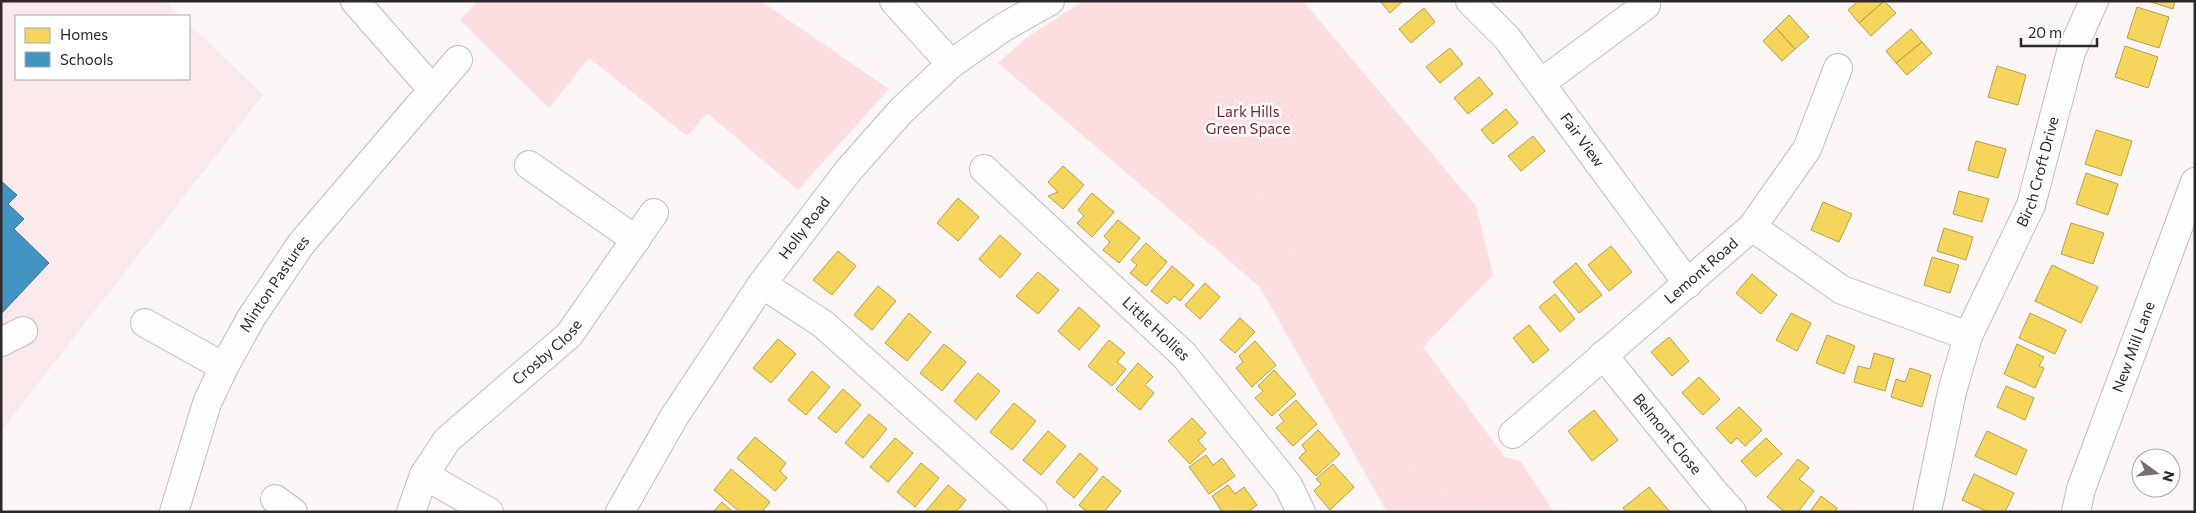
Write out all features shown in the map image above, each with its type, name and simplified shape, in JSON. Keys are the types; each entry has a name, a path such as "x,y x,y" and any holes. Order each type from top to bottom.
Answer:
{"street":[{"path":"354,1 432,89"},
{"path":"894,1 951,64"},
{"name":"Holly Road","path":"620,512 674,417 762,284 848,171 901,111 951,64 1004,27 1050,1"},
{"name":"Fair View","path":"1470,1 1507,38 1688,284"},
{"name":"Birch Croft Drive","path":"1927,512 1952,392 1968,336 2031,205 2071,52 2094,1"},
{"path":"1541,84 1646,5"},
{"name":"Minton Pastures","path":"174,512 207,403 224,366 251,318 301,244 458,60"},
{"name":"Lemont Road","path":"1513,434 1752,227 1807,149 1838,68"},
{"path":"529,165 636,240"},
{"name":"Little Hollies","path":"984,169 1184,355 1288,485 1301,512"},
{"name":"New Mill Lane","path":"2076,512 2081,489 2195,182"},
{"name":"Crosby Close","path":"411,512 424,475 447,440 569,335 654,213"},
{"path":"1752,227 1842,290 1968,336"},
{"path":"762,284 822,324 1033,512"},
{"path":"145,323 224,366"},
{"name":"Belmont Close","path":"1603,356 1732,512"},
{"path":"424,475 489,512"}],"path":[{"path":"1104,1 1195,126 1244,180 1278,234 1327,330 1369,402 1419,471 1456,512"},
{"path":"1487,512 1494,482 1513,434"},
{"path":"1468,512 1489,501"}],"shaded area":[{"path":"1,1 165,1 180,15 15,15 15,80 190,80 190,25 263,95 1,431"}],"green space":[{"path":"477,1 761,1 889,89 798,190 707,113 687,136 589,58 549,108 460,20"},
{"name":"Lark Hills Green Space","path":"1084,1 1303,1 1476,206 1493,275 1423,347 1505,457 1520,461 1554,512 1387,512 1260,287 998,63 1027,37"}],"building: Homes":[{"path":"1380,1 1403,1 1390,13"},
{"path":"1858,1 1884,1 1859,23 1848,10"},
{"path":"1884,1 1896,13 1871,36 1859,23"},
{"path":"2148,1 2175,1 2173,9"},
{"path":"2137,7 2169,17 2159,48 2127,38"},
{"path":"1424,8 1435,22 1411,43 1399,29"},
{"path":"1789,15 1809,37 1795,49 1776,28"},
{"path":"1776,28 1795,49 1782,61 1763,41"},
{"path":"1911,29 1922,42 1896,63 1886,51"},
{"path":"1922,42 1932,53 1907,75 1896,63"},
{"path":"2125,46 2158,57 2148,88 2115,77"},
{"path":"1450,48 1463,64 1440,83 1426,67"},
{"path":"1997,66 2026,75 2018,105 1988,97"},
{"path":"1479,77 1493,94 1468,114 1454,98"},
{"path":"1506,109 1518,123 1493,144 1481,130"},
{"path":"2096,130 2132,141 2121,176 2085,164"},
{"path":"1533,136 1545,151 1521,171 1508,156"},
{"path":"1976,141 2006,149 1998,178 1968,170"},
{"path":"1063,166 1084,185 1063,209 1048,196 1058,192 1048,182"},
{"path":"2086,173 2118,184 2108,215 2076,204"},
{"path":"1959,191 1989,199 1982,222 1953,214"},
{"path":"1092,193 1114,212 1092,237 1077,223 1084,216 1078,210"},
{"path":"958,198 979,217 958,241 937,223"},
{"path":"1823,202 1852,214 1839,242 1811,230"},
{"path":"1118,220 1140,238 1119,263 1103,250 1110,242 1104,236"},
{"path":"2071,223 2104,233 2093,264 2061,254"},
{"path":"1944,228 1973,237 1966,260 1937,251"},
{"path":"1000,235 1021,254 1000,278 979,259"},
{"path":"1146,243 1167,262 1146,286 1130,273 1137,265 1131,260"},
{"path":"1611,246 1632,272 1609,291 1588,265"},
{"path":"838,251 856,266 832,295 813,280"},
{"path":"1932,257 1959,265 1950,293 1924,285"},
{"path":"1576,263 1602,295 1579,313 1553,282"},
{"path":"2052,265 2098,287 2081,323 2035,301"},
{"path":"1172,266 1194,285 1180,301 1174,296 1167,304 1151,291"},
{"path":"1038,272 1059,290 1038,314 1016,296"},
{"path":"1752,274 1777,295 1761,314 1736,293"},
{"path":"1205,283 1220,297 1200,319 1185,305"},
{"path":"878,286 896,301 872,330 854,315"},
{"path":"1555,294 1575,319 1560,332 1539,307"},
{"path":"1079,307 1100,326 1079,350 1058,331"},
{"path":"909,313 931,332 907,361 885,343"},
{"path":"1791,313 1811,323 1797,351 1776,340"},
{"path":"2030,313 2066,330 2055,354 2019,338"},
{"path":"1240,318 1255,332 1235,353 1220,340"},
{"path":"1529,325 1549,350 1533,363 1513,338"},
{"path":"1827,335 1855,346 1844,374 1816,363"},
{"path":"1669,337 1689,361 1672,376 1651,352"},
{"path":"778,339 796,354 771,383 753,368"},
{"path":"1109,340 1125,353 1117,362 1126,369 1112,386 1088,366"},
{"path":"1255,341 1276,365 1252,387 1236,368 1243,362 1239,356"},
{"path":"944,344 966,362 942,391 920,373"},
{"path":"2017,344 2044,357 2039,366 2044,368 2035,388 2004,374"},
{"path":"1874,353 1894,359 1885,391 1854,382 1858,366 1870,369"},
{"path":"1138,363 1153,377 1145,385 1154,393 1140,410 1116,389"},
{"path":"1910,368 1931,375 1922,407 1891,397 1896,379 1905,382"},
{"path":"1274,370 1296,394 1272,416 1255,398 1263,391 1258,386"},
{"path":"812,371 830,387 806,415 788,400"},
{"path":"978,373 1000,391 976,420 954,401"},
{"path":"1699,377 1720,399 1703,415 1682,393"},
{"path":"2006,386 2034,398 2025,420 1997,407"},
{"path":"843,389 861,405 836,433 818,418"},
{"path":"1296,400 1317,424 1293,446 1276,428 1284,421 1279,415"},
{"path":"1014,403 1036,421 1012,450 990,432"},
{"path":"1739,407 1762,430 1745,446 1737,438 1731,444 1716,428"},
{"path":"1594,410 1618,440 1592,461 1568,431"},
{"path":"869,414 887,429 863,458 845,443"},
{"path":"1192,418 1206,433 1198,441 1206,449 1190,464 1168,441"},
{"path":"1318,430 1340,454 1316,476 1299,458 1306,451 1302,445"},
{"path":"1048,431 1066,446 1041,475 1023,460"},
{"path":"1987,431 2027,450 2016,475 1975,456"},
{"path":"755,437 786,463 780,471 787,478 775,491 737,458"},
{"path":"895,438 913,453 888,482 870,467"},
{"path":"1766,438 1782,454 1756,477 1741,461"},
{"path":"1080,453 1098,469 1074,498 1056,482"},
{"path":"1206,455 1213,465 1222,458 1235,476 1209,494 1189,467"},
{"path":"1798,459 1809,468 1799,479 1814,491 1798,512 1785,512 1767,497"},
{"path":"921,463 939,478 915,507 897,492"},
{"path":"1333,464 1354,487 1330,510 1314,491 1321,484 1316,479"},
{"path":"731,469 770,502 762,512 740,512 714,490"},
{"path":"1974,474 2014,493 2005,512 1988,512 1962,500"},
{"path":"1103,476 1121,491 1104,512 1087,512 1079,505"},
{"path":"948,485 966,500 956,512 925,512"},
{"path":"1228,485 1235,494 1244,487 1257,505 1248,512 1222,512 1212,496"},
{"path":"1649,487 1670,512 1627,512 1623,508"},
{"path":"1821,496 1837,508 1838,512 1810,512"},
{"path":"722,502 733,512 713,512"}],"building: Schools":[{"path":"1,181 17,195 8,204 24,219 14,229 49,263 1,314"}]}
